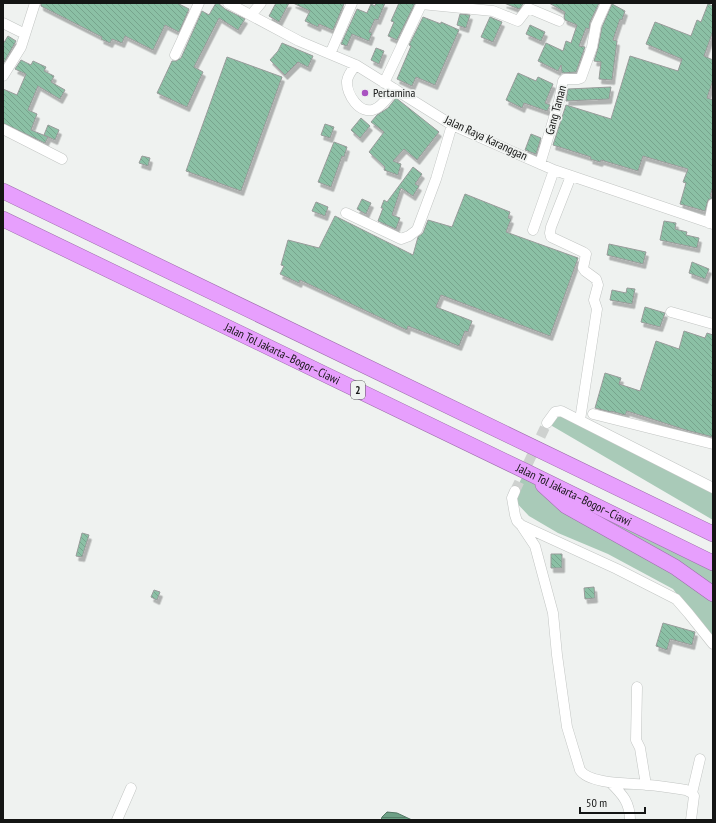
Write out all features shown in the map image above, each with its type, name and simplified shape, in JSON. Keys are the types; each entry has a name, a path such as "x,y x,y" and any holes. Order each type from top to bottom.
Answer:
{"highway":[{"name":"Jalan Tol Jakarta–Bogor–Ciawi","path":"3,191 713,534"},
{"name":"Jalan Tol Jakarta–Bogor–Ciawi","path":"3,219 530,473 713,563"},
{"path":"530,473 566,506 675,567 713,594"}],"street":[{"path":"3,76 21,47 35,3"},
{"path":"174,55 199,3"},
{"name":"Jalan Raya Karanggan","path":"228,3 299,41 356,65 452,125 554,170 711,223"},
{"path":"251,15 261,3"},
{"path":"330,54 352,3"},
{"name":"Gang Taman","path":"540,164 559,101 563,81 565,78 581,78 592,47 596,25 606,3"},
{"path":"384,83 421,4 493,11 518,21 526,9 529,9 559,21"},
{"path":"3,23 25,34"},
{"path":"356,65 349,73 347,86 350,96 364,110 368,111 376,109 394,89"},
{"path":"346,213 401,239 417,230 436,179 452,125"},
{"path":"3,129 62,159"},
{"path":"532,230 554,170"},
{"path":"571,176 550,232 551,237 586,254 585,271 596,279 598,285 594,300 597,309 580,420"},
{"path":"711,223 713,204"},
{"path":"671,312 713,324"},
{"path":"548,423 555,412 558,411 580,420 713,488"},
{"path":"593,414 713,444"},
{"path":"515,491 512,498 517,521 535,546 553,612 557,655 567,726 580,770 585,775 611,783 646,785 686,790 692,793"},
{"path":"521,525 617,569 676,599 713,644"},
{"path":"637,687 636,740 640,748 646,785"},
{"path":"691,820 694,796 692,793 700,759"},
{"path":"611,783 627,804 630,810 630,820"},
{"path":"117,820 131,788"}],"shaded area":[{"path":"555,412 713,488 713,520 547,423"},
{"path":"525,471 713,563 713,636 673,589 608,554 558,533 529,516 512,498"},
{"path":"387,812 397,813 412,820 381,820"}],"building":[{"path":"41,3 177,3 189,9 179,32 165,25 153,50 125,36 122,43 112,39 110,43 101,39 102,37 41,6"},
{"path":"216,3 245,19 238,30 219,18 194,67 203,72 187,107 157,93 172,61 176,61 181,58 202,11 209,15"},
{"path":"276,3 289,3 279,22 269,16"},
{"path":"293,3 344,4 333,30 319,24 318,27 305,21 310,11"},
{"path":"376,3 385,3 378,20 375,19 369,32 372,33 369,41 352,34 347,46 341,44 357,9 367,13 371,4 375,6"},
{"path":"399,3 415,3 397,40 388,36 394,22 391,21"},
{"path":"504,3 524,3 519,9"},
{"path":"549,3 599,3 590,22 589,29 586,28 579,46 585,47 576,72 562,73 561,65 558,71 538,61 546,43 563,51 566,41 571,43 577,25 565,20 565,12"},
{"path":"612,4 625,11 622,20 620,19 613,40 617,41 612,80 599,79 601,62 594,61 602,27"},
{"path":"708,4 713,6 713,31 704,56 713,60 713,80 707,98 713,100 713,187 710,196 712,198 708,200 705,211 680,204 686,183 683,182 688,169 643,156 638,171 601,160 600,162 590,159 591,157 553,145 566,105 611,119 630,56 678,71 682,59 646,44 655,22 691,36 697,20 701,22"},
{"path":"460,14 470,15 466,28 457,25"},
{"path":"423,17 441,24 441,22 459,30 435,85 416,77 412,86 397,79 411,46 409,45"},
{"path":"490,17 502,22 493,42 481,37"},
{"path":"530,25 545,32 541,41 526,34"},
{"path":"8,36 16,41 3,64 3,44"},
{"path":"282,43 313,56 308,67 298,62 285,75 270,60 278,51"},
{"path":"376,48 384,51 379,64 371,60"},
{"path":"227,57 282,77 241,191 186,171"},
{"path":"21,60 31,65 33,61 46,67 44,71 54,76 51,82 65,90 60,99 38,86 28,110 37,114 31,130 48,137 45,143 3,123 3,89 17,95 26,74 15,69"},
{"path":"518,73 536,81 538,77 553,84 545,103 550,105 547,111 524,103 522,108 506,100"},
{"path":"611,87 609,99 566,101 568,89"},
{"path":"396,98 439,132 417,160 404,149 393,161 401,164 398,175 384,170 385,167 369,152 384,132 371,122 377,115 388,108"},
{"path":"361,118 370,126 360,138 351,130"},
{"path":"325,124 334,127 330,138 321,135"},
{"path":"48,125 59,130 55,140 44,135"},
{"path":"531,134 541,138 536,154 525,150"},
{"path":"334,142 347,147 344,157 342,156 331,187 318,182"},
{"path":"142,156 150,158 148,166 139,163"},
{"path":"413,167 422,174 415,184 419,186 413,196 401,188 392,215 400,218 396,229 378,221 383,208 381,208 384,200 387,202"},
{"path":"465,194 510,212 508,218 511,219 506,232 578,258 550,336 441,295 436,307 472,321 468,332 465,331 459,346 408,326 407,330 300,280 299,283 280,274 284,266 281,265 288,240 319,248 335,216 413,255 418,237 423,233 428,220 452,227"},
{"path":"362,199 371,203 366,214 357,209"},
{"path":"316,202 328,207 325,216 312,211"},
{"path":"664,221 676,223 675,229 687,232 686,235 699,238 697,248 660,240"},
{"path":"609,244 646,252 643,264 607,255"},
{"path":"692,262 709,269 705,279 689,273"},
{"path":"627,288 635,289 632,304 610,300 612,290 626,293"},
{"path":"645,307 665,313 660,327 641,322"},
{"path":"684,331 705,338 707,333 713,335 713,437 627,411 625,415 595,408 605,373 621,378 619,384 640,391 656,341 679,349"},
{"path":"82,533 89,535 82,557 76,556"},
{"path":"551,554 562,554 562,568 551,568"},
{"path":"594,587 595,598 585,599 584,588"},
{"path":"154,590 160,592 157,600 151,597"},
{"path":"663,623 695,632 692,645 670,639 667,650 656,646"}],"tunnel":[{"path":"515,491 547,423"}],"place":[{"name":"Pertamina","path":"365,93"}]}
